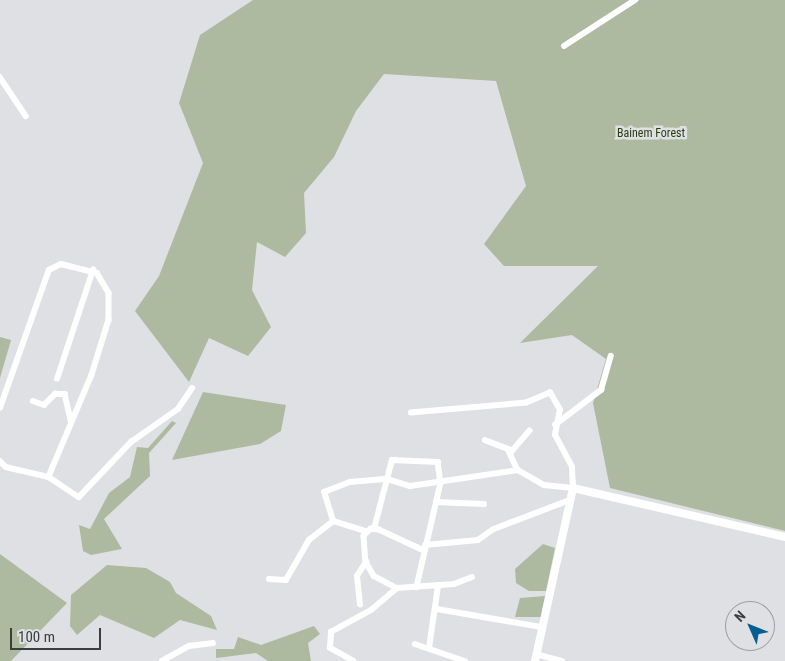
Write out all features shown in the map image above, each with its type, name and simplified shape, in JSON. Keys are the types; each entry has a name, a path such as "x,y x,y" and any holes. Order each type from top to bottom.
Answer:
{"street":[{"path":"564,46 635,0"},
{"path":"0,77 26,116"},
{"path":"0,408 49,270 61,264 93,270 109,293 109,320 92,375 71,420 49,477"},
{"path":"57,379 93,270"},
{"path":"555,425 601,390 611,356"},
{"path":"0,461 49,477 79,497 131,442 178,409 192,388"},
{"path":"411,413 517,404 550,393 560,410 555,425 555,435 572,468 573,488 536,657 562,661"},
{"path":"33,401 44,405 55,394 65,394 71,420"},
{"path":"511,452 529,431"},
{"path":"485,440 511,452 518,470 544,485 573,488 785,537"},
{"path":"374,529 392,460 438,462 441,483 417,587"},
{"path":"333,521 324,492 350,482 387,479 410,486 441,483 518,470"},
{"path":"333,521 365,531 374,529 425,548 478,540 494,529 570,500"},
{"path":"436,502 484,504"},
{"path":"270,579 286,580 300,563 309,540 333,521"},
{"path":"365,531 366,562 380,581 397,588 438,586 472,577"},
{"path":"360,605 357,576 366,562"},
{"path":"438,586 432,604 437,609 542,627"},
{"path":"353,661 330,648 327,640 331,632 371,610 397,588"},
{"path":"428,648 437,609"},
{"path":"162,661 189,646 213,643"},
{"path":"415,644 465,661"}],"green space":[{"name":"Bainem Forest","path":"253,0 785,0 785,531 610,488 593,403 606,359 572,335 520,343 598,266 504,266 484,244 526,186 496,81 384,74 356,111 334,157 304,193 306,233 285,257 257,242 252,290 271,327 248,356 209,338 189,382 135,311 159,276 203,163 179,103 200,35"},
{"path":"0,337 11,340 0,378"},
{"path":"203,392 286,405 281,431 260,444 172,460"},
{"path":"172,421 176,423 149,453 150,476 104,519 122,549 91,555 83,551 79,525 90,529 109,493 130,477 137,447 148,448"},
{"path":"543,544 555,548 546,591 529,591 516,583 515,569"},
{"path":"0,554 67,603 11,661 0,661"},
{"path":"107,565 146,568 170,582 176,593 211,616 217,630 180,620 154,638 100,615 77,635 70,626 71,595"},
{"path":"545,596 541,617 515,617 520,598"},
{"path":"314,626 320,634 308,643 311,661 268,661 256,653 216,658 216,649 234,649 238,637 261,645"}]}
